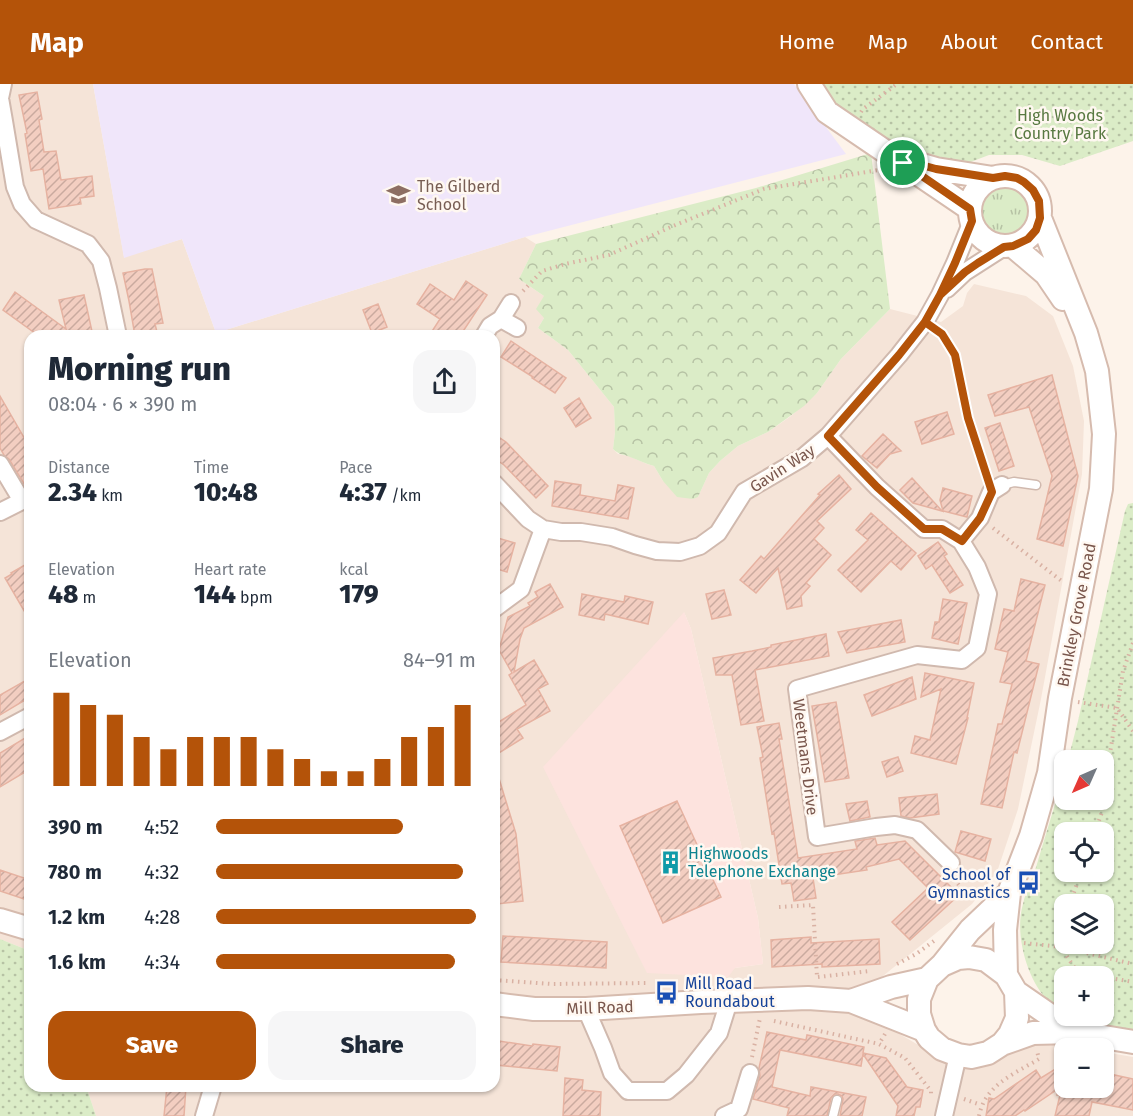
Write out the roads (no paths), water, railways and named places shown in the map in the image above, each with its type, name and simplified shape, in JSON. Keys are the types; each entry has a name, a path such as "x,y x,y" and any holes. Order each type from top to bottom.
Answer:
{"street":[{"path":"3,84 0,98 7,188 36,220 88,244 100,261 117,330"},
{"path":"809,84 827,112 899,160 971,215"},
{"path":"899,160 936,169 993,178 1005,176 1017,178 1024,182 1033,190 1039,201 1040,218 1036,230 1028,239 1009,246 992,244 977,232 971,215 973,198 980,187 993,178"},
{"name":"Gavin Way","path":"543,529 612,537 657,551 680,552 700,546 718,533 744,492 802,458 828,436 899,355 925,322 940,295 955,263 971,215"},
{"name":"Brinkley Grove Road","path":"1011,984 1005,930 1009,893 1031,836 1049,773 1060,698 1101,489 1104,434 1097,370 1086,333 1040,218"},
{"name":"Gavin Way","path":"940,295 965,272 1009,246"},
{"name":"Brinkley Grove Road","path":"1009,246 1046,274 1086,333"},
{"path":"488,330 501,319 511,303"},
{"path":"501,319 517,328"},
{"path":"828,436 877,487 924,529 942,529 962,541 980,518 997,489"},
{"path":"0,464 24,496"},
{"path":"500,489 528,519 543,529 521,589 500,605"},
{"path":"0,512 24,500"},
{"name":"Weetmans Drive","path":"951,863 917,830 895,825 817,837 797,688 917,655 962,660 978,648 988,594 977,567 962,541"},
{"path":"0,732 24,719"},
{"name":"Brinkley Grove Road","path":"934,972 970,930 1009,893"},
{"path":"0,920 24,927"},
{"name":"Mill Road","path":"851,1002 934,972 958,958 969,957 986,960 1011,984 1074,1032"},
{"path":"924,1030 919,1014 919,999 934,972"},
{"path":"1002,1044 1010,1034 1017,1018 1011,984"},
{"name":"Mill Road","path":"500,1005 534,1009 586,1009 729,1001 761,1009 808,998 851,1002 924,1030 929,1038 942,1049 971,1057 988,1053 1002,1044 1034,1033 1074,1032 1133,1042"},
{"path":"586,1009 612,1073 628,1091 667,1090 686,1075 719,1033 729,1001"},
{"path":"944,1116 958,1055"},
{"path":"736,1114 750,1073"},
{"path":"204,1116 211,1092"}],"lane":[{"path":"997,489 1014,482 1036,484"},
{"path":"833,1116 837,1100"}],"place":[{"name":"The Gilberd School","path":"399,195"},
{"name":"Highwoods Telephone Exchange","path":"670,862"},
{"name":"School of Gymnastics","path":"1028,883"},
{"name":"Mill Road Roundabout","path":"667,992"}],"park label":[{"name":"High Woods Country Park","path":"1060,124"}]}
